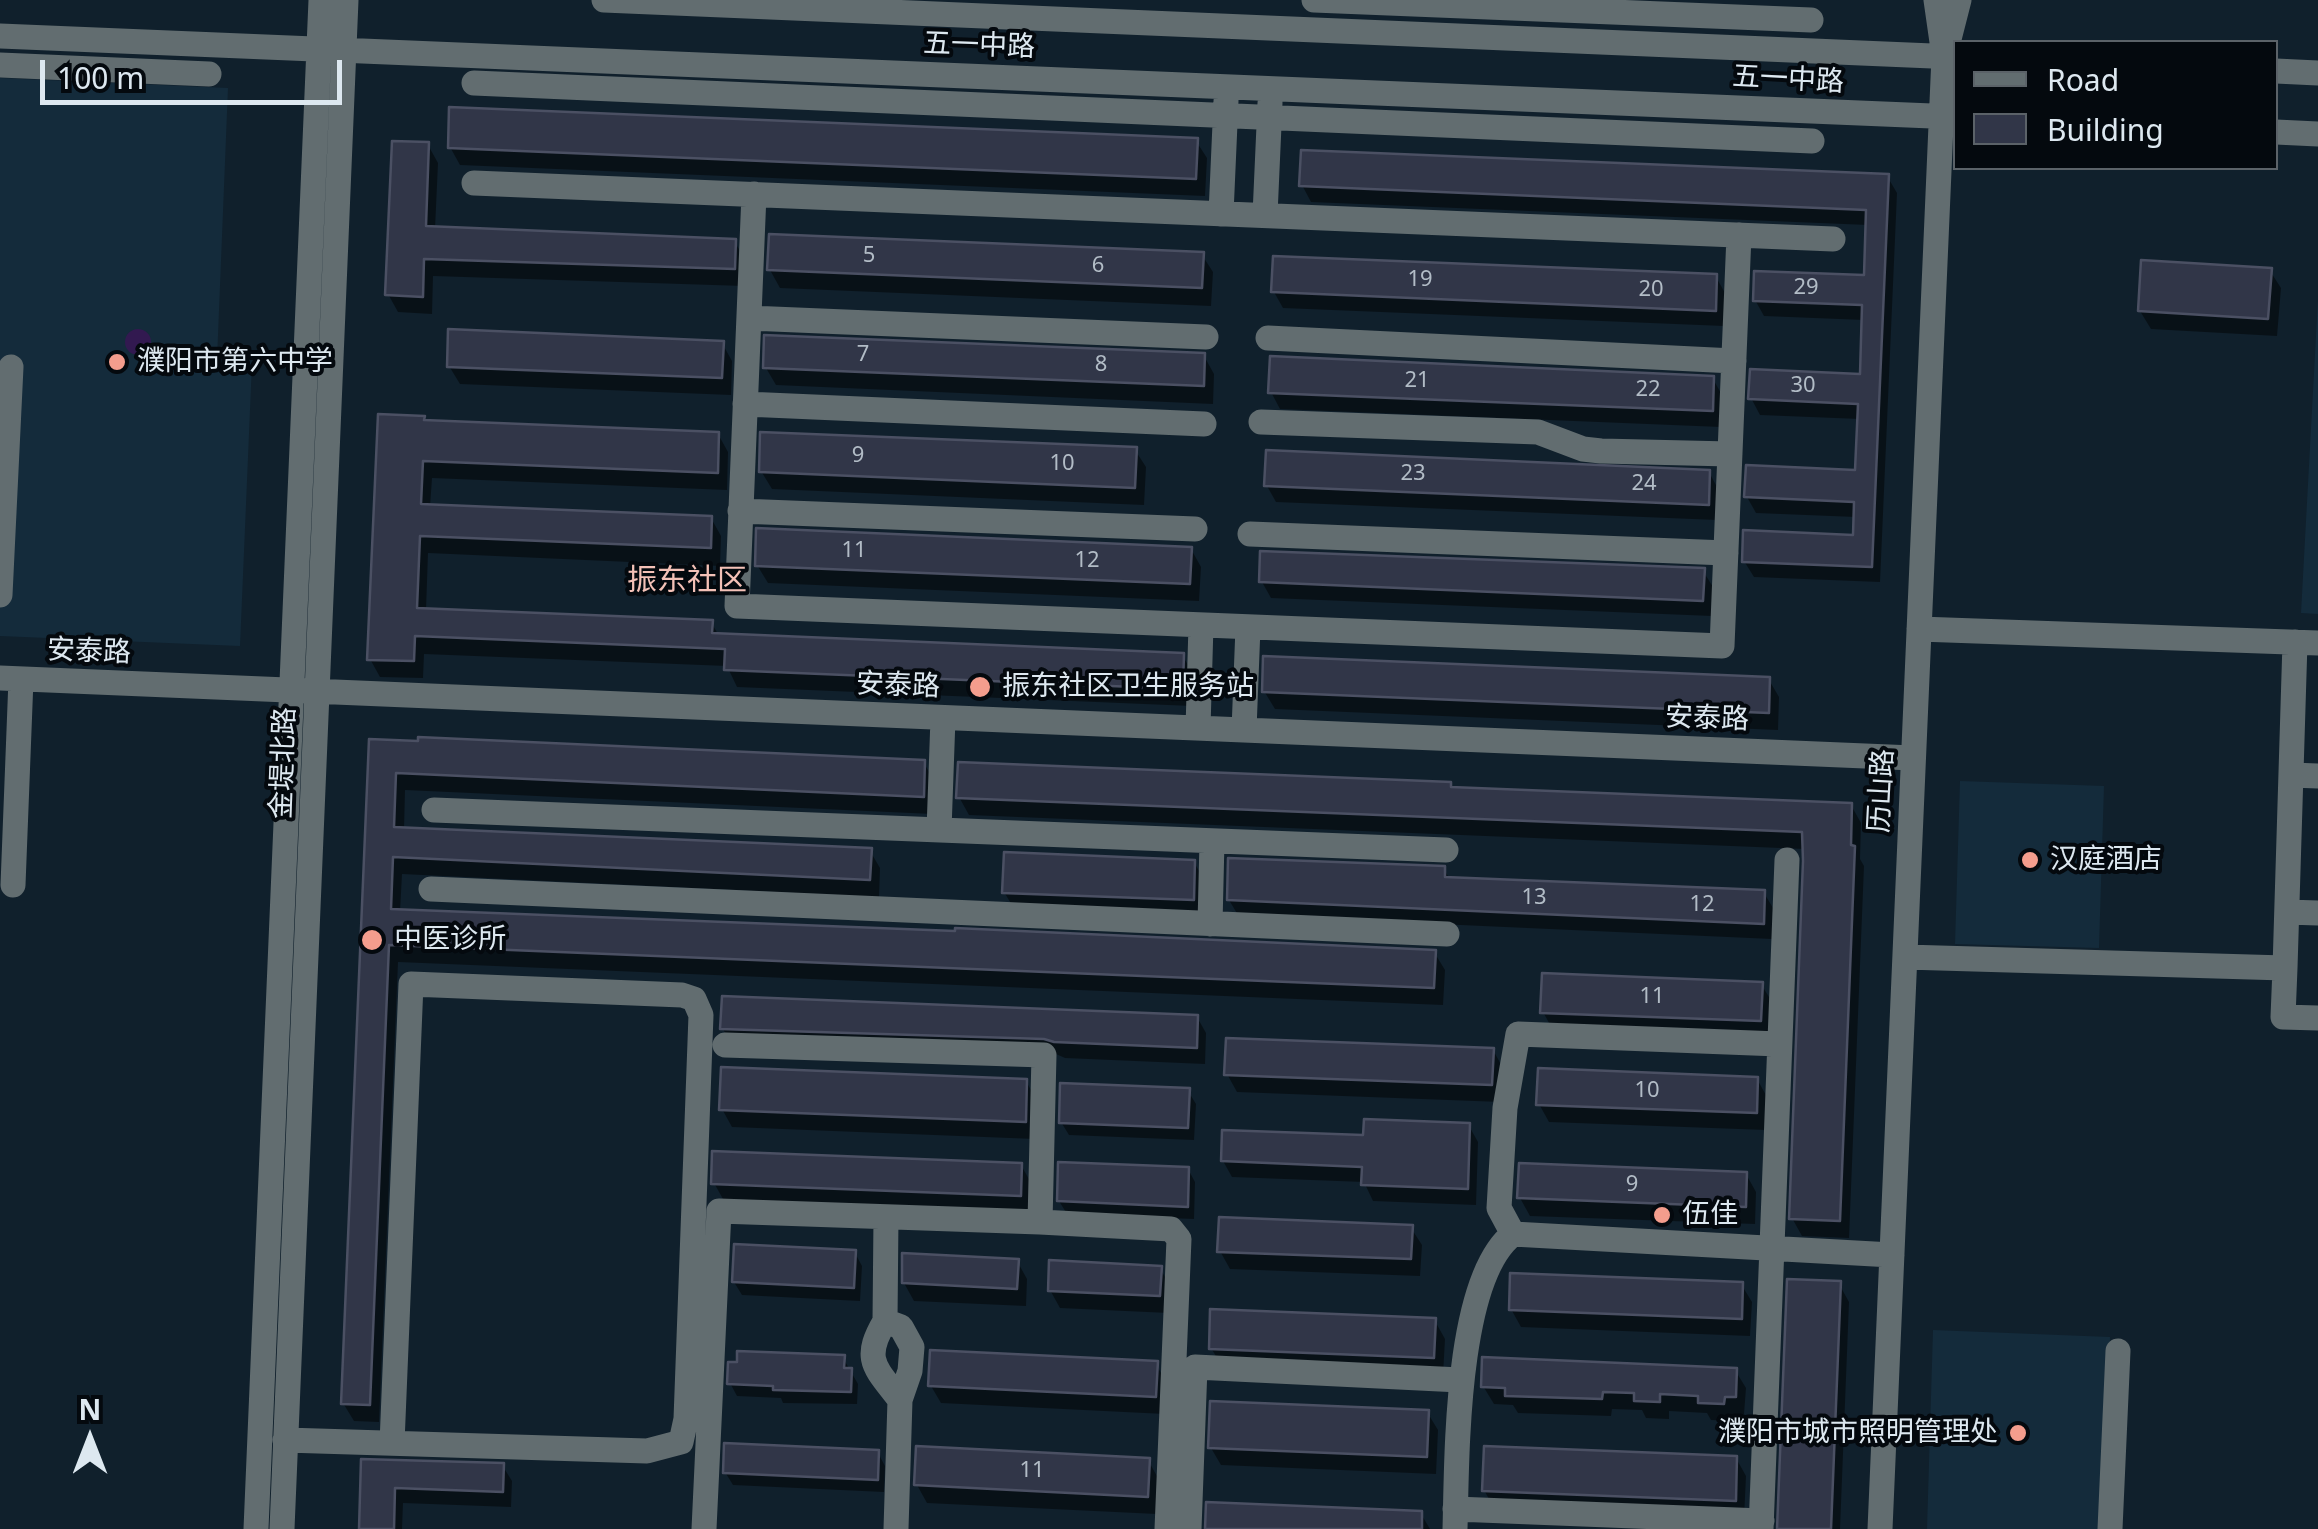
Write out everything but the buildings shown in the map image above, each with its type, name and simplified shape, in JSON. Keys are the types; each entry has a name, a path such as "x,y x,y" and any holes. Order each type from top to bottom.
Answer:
{"street":[{"name":"金堤北路","path":"321,0 332,50"},
{"name":"金堤北路","path":"256,1529 304,691 332,50 346,0"},
{"name":"五一中路","path":"604,0 764,3 1950,57"},
{"path":"1314,0 1811,20"},
{"name":"历山路","path":"1936,0 1950,57"},
{"name":"历山路","path":"1880,1529 1919,629 1950,57 1959,0"},
{"name":"五一中路","path":"0,36 1948,117"},
{"path":"0,65 209,74"},
{"path":"2278,71 2318,73"},
{"path":"474,83 1812,141"},
{"path":"1221,214 1227,86"},
{"path":"1266,215 1270,88"},
{"path":"2278,132 2318,134"},
{"path":"474,183 1833,239"},
{"path":"754,194 736,606 1722,646 1739,235"},
{"path":"748,318 1206,337"},
{"path":"1268,338 1734,360"},
{"path":"0,596 12,367"},
{"path":"745,404 1204,424"},
{"path":"1261,422 1538,432 1584,450 1601,452 1730,454"},
{"path":"740,512 1195,529"},
{"path":"1250,534 1726,553"},
{"path":"1198,728 1202,625"},
{"path":"1244,730 1248,627"},
{"path":"1919,629 2306,643 2291,776 2283,1016 2318,1018"},
{"path":"10,679 8,815 12,885"},
{"name":"安泰路","path":"10,679 1913,758"},
{"name":"金堤北路","path":"282,1529 304,691"},
{"path":"939,830 943,718"},
{"path":"2291,776 2318,776"},
{"path":"434,810 1446,850"},
{"path":"1210,924 1212,841"},
{"path":"1786,860 1778,1044 1771,1248 1761,1525 1455,1519 1460,1380 1481,1286 1501,1243 1513,1234 1771,1248 1892,1255"},
{"path":"430,889 1446,934"},
{"path":"2286,912 2318,912"},
{"path":"1904,957 2285,968"},
{"path":"285,1440 647,1452 681,1442 686,1420 700,1034 700,1015 694,999 682,995 411,984 392,1443"},
{"path":"1513,1234 1499,1208 1505,1108 1518,1034 1778,1044"},
{"path":"725,1045 1044,1055 1040,1222"},
{"path":"704,1529 719,1210 1171,1230 1179,1239 1167,1529"},
{"path":"886,1217 885,1321 873,1342 873,1359 900,1400"},
{"path":"885,1321 901,1328 912,1347 910,1370 900,1400 896,1529"},
{"path":"2110,1529 2118,1351"},
{"path":"1190,1529 1196,1367 1460,1380"}],"shaded area":[{"name":"濮阳市第六中学","path":"0,78 228,88 217,360 252,363 240,646 0,636"},
{"path":"2318,299 2318,614 2301,613"},
{"path":"138,329 147,333 151,342 147,351 138,355 129,351 125,342 129,333"},
{"path":"1960,781 2104,786 2099,948 1955,944"},
{"name":"濮阳市城市照明管理处","path":"1933,1330 2110,1337 2103,1529 1927,1529"}],"place":[{"name":"濮阳市第六中学","path":"117,362"},
{"name":"振东社区卫生服务站","path":"980,687"},
{"name":"汉庭酒店","path":"2030,860"},
{"name":"中医诊所","path":"372,940"},
{"name":"伍佳","path":"1662,1215"},
{"name":"濮阳市城市照明管理处","path":"2018,1433"}],"district":[{"name":"振东社区","path":"687,581"}]}
